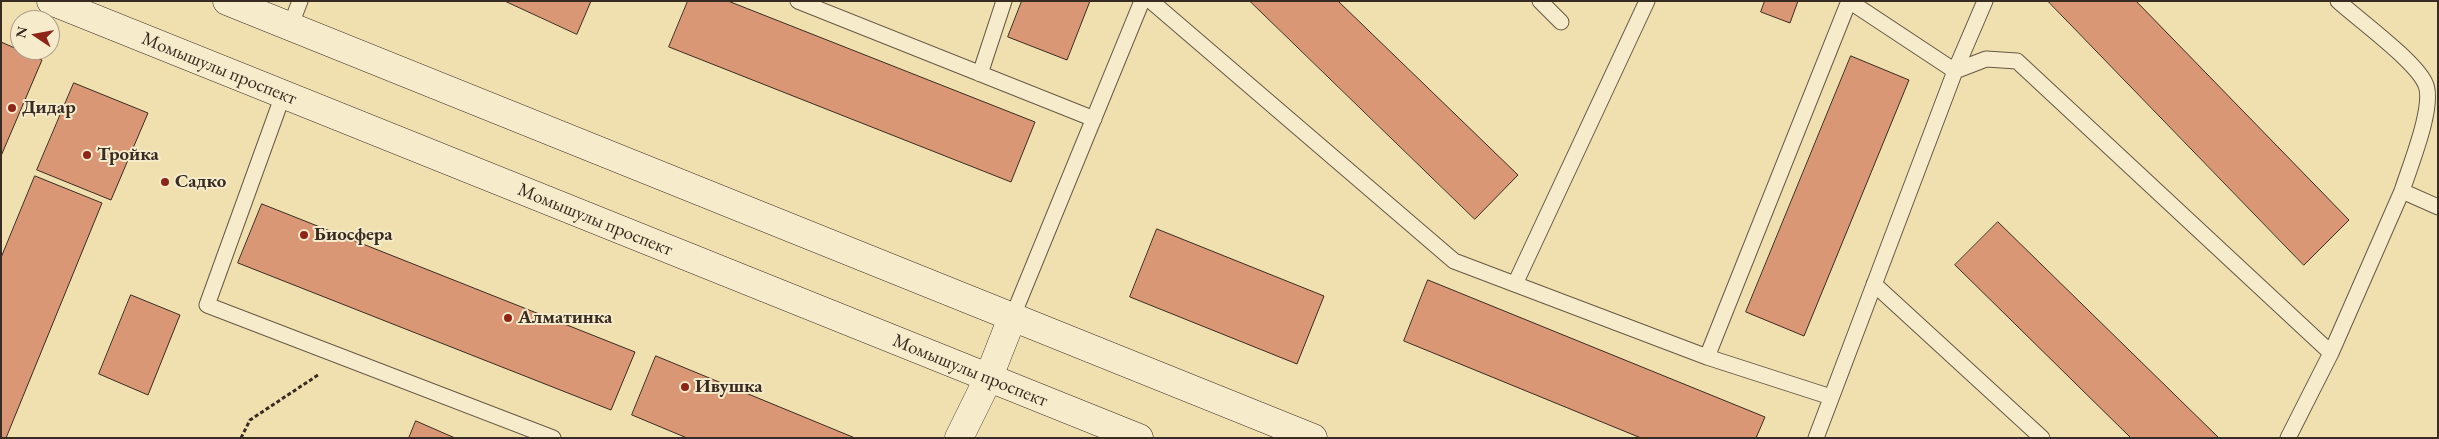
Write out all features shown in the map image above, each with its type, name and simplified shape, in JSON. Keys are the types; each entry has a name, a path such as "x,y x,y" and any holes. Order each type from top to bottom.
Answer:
{"street":[{"name":"Момышулы проспект","path":"51,1 988,379 1139,438"},
{"path":"226,1 1313,438"},
{"path":"959,438 988,379 1012,318"}],"lane":[{"path":"290,27 300,1"},
{"path":"798,1 1094,119"},
{"path":"980,74 1004,1"},
{"path":"1012,318 1142,1"},
{"path":"1151,1 1454,262 1707,357 1831,397"},
{"path":"1540,1 1561,22"},
{"path":"1514,284 1647,1"},
{"path":"1707,357 1849,1 1955,71"},
{"path":"1816,438 1955,71 1985,1"},
{"path":"2288,438 2331,353 2402,191 2426,120 2426,84 2408,62 2338,1"},
{"path":"1955,71 1986,59 2017,61 2331,353"},
{"path":"283,95 207,305 553,438"},
{"path":"2402,191 2438,207"},
{"path":"1874,284 2042,438"}],"path":[{"path":"241,438 250,420 345,358"}],"building":[{"path":"505,1 591,1 577,34"},
{"path":"688,1 728,1 1035,122 1011,182 669,47"},
{"path":"1022,1 1090,1 1067,60 1008,37"},
{"path":"1250,1 1338,1 1518,175 1475,219"},
{"path":"1765,1 1798,1 1790,23 1761,12"},
{"path":"2048,1 2136,1 2349,220 2304,265"},
{"name":"Дидар","path":"1,42 10,46 10,60 42,60 1,156"},
{"path":"1851,56 1909,80 1804,336 1746,312"},
{"name":"Тройка","path":"74,83 148,113 111,200 37,170"},
{"path":"35,176 102,203 6,438 1,438 1,258"},
{"path":"262,204 635,352 611,410 238,263"},
{"path":"1998,222 2219,438 2131,438 1955,265"},
{"path":"1157,229 1324,296 1297,364 1130,297"},
{"path":"1428,280 1765,417 1756,438 1641,438 1404,341"},
{"path":"131,295 180,315 148,395 99,374"},
{"path":"656,356 855,438 687,438 632,415"},
{"path":"416,421 455,438 409,438"}],"place":[{"name":"Дидар","path":"12,108"},
{"name":"Тройка","path":"87,155"},
{"name":"Садко","path":"165,182"},
{"name":"Биосфера","path":"304,235"},
{"name":"Алматинка","path":"508,318"},
{"name":"Ивушка","path":"685,387"}]}
